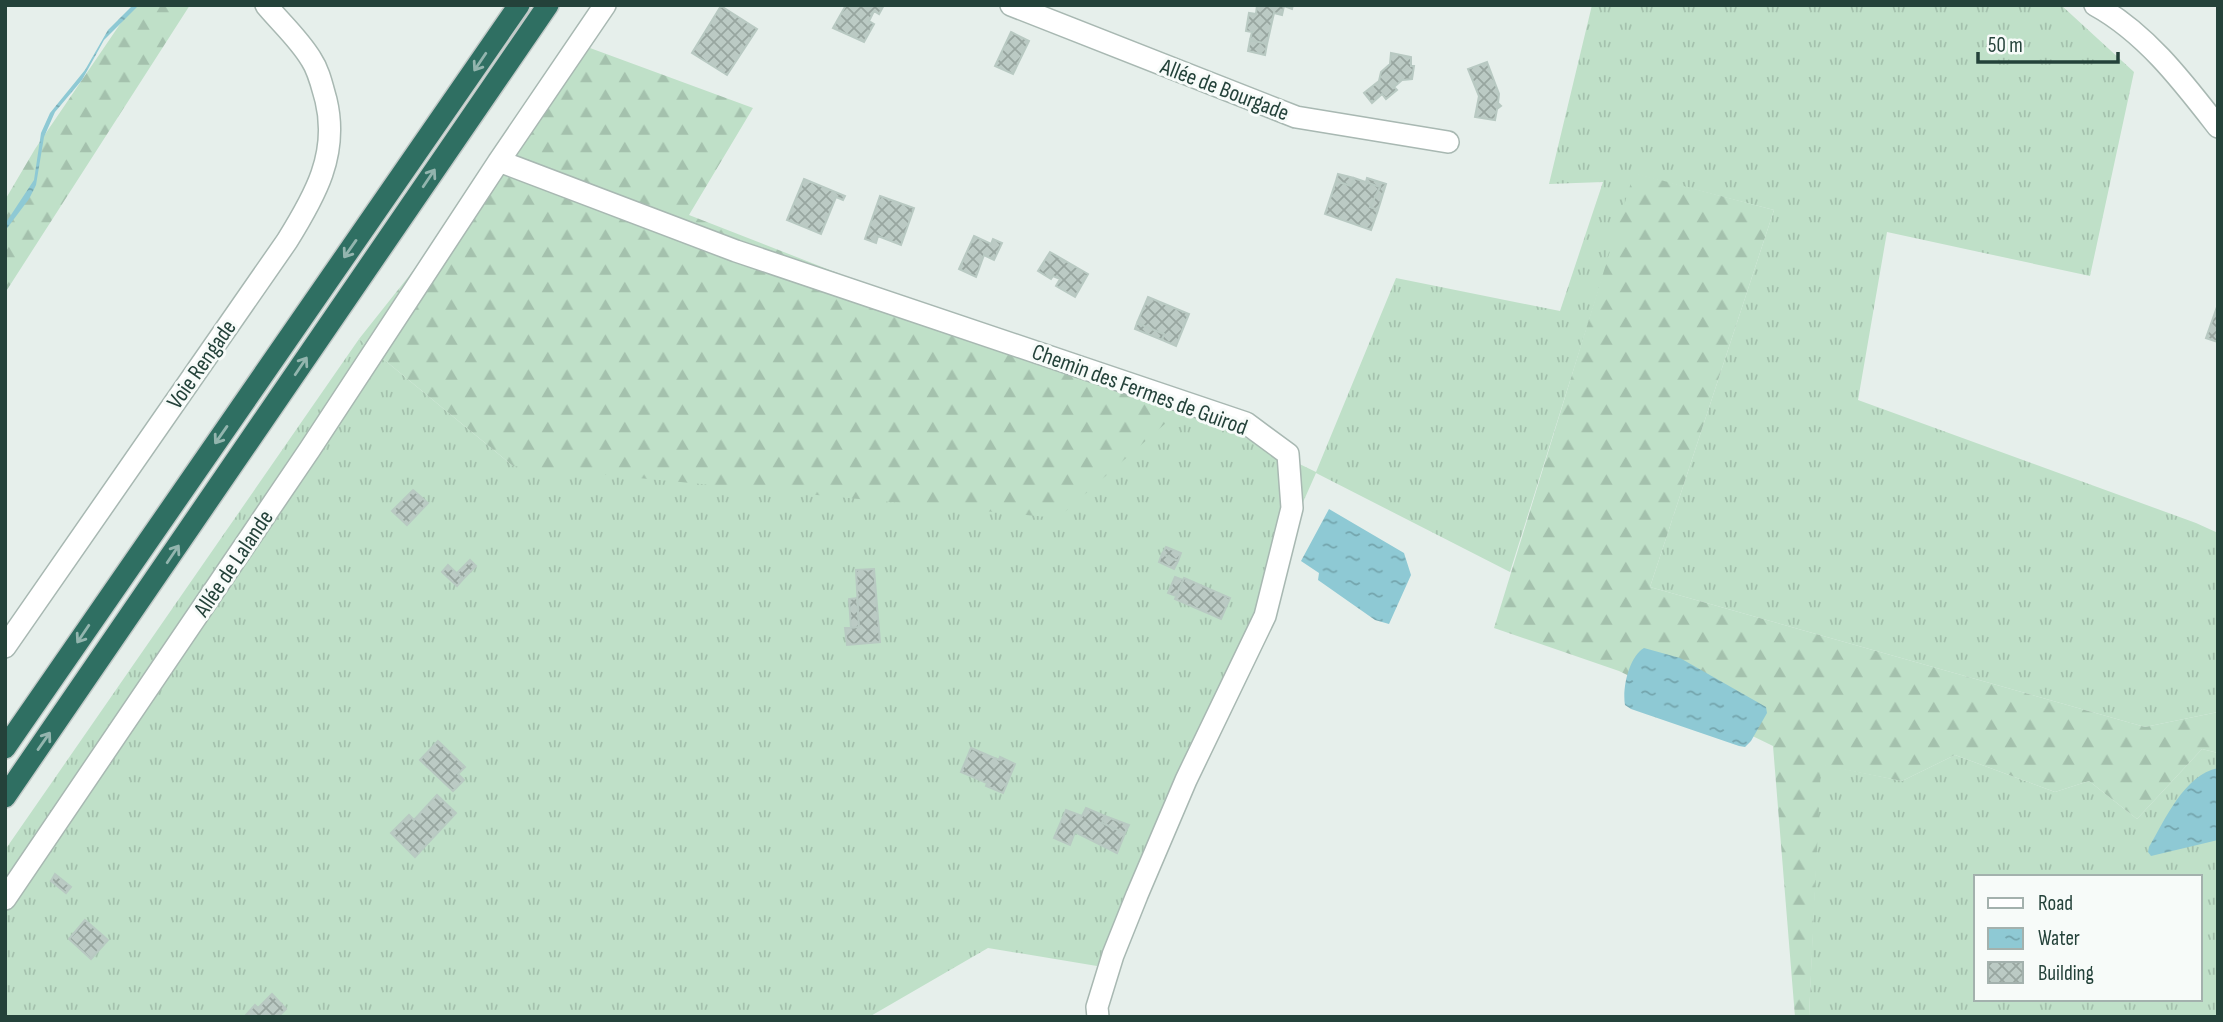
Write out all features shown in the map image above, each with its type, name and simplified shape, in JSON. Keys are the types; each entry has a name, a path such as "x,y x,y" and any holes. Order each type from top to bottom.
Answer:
{"highway":[{"path":"5,748 519,5"},
{"path":"5,797 548,5"}],"street":[{"name":"Voie Rengade","path":"5,646 287,241 325,171 331,140 328,107 322,84 312,60 298,40 266,5"},
{"name":"Allée de Lalande","path":"5,899 310,449 499,160 606,5"},
{"name":"Allée de Bourgade","path":"1011,5 1296,117 1448,142"},
{"path":"2095,5 2135,34 2161,58 2218,127"},
{"name":"Chemin des Fermes de Guirod","path":"499,160 736,251 1246,423 1288,454 1292,508 1265,615 1186,780 1137,895 1113,955 1097,1007 1098,1017"}],"green space":[{"path":"133,5 190,5 5,293 5,200 35,149"},
{"path":"1592,5 2061,5 2134,72 2090,276 1887,232 1858,400 2218,533 2218,712 2145,727 1650,587 1774,210 1635,174 1510,572 1316,473 1097,966 988,948 869,1017 5,1017 5,850 359,339 513,466 1183,408 1316,472 1396,278 1560,311 1603,182 1549,184"},
{"path":"590,48 753,108 689,215 1183,408 1058,518 513,466 359,339"},
{"path":"1634,173 1774,210 1650,587 2145,727 2218,712 2218,753 2202,749 2137,819 2089,781 2055,792 1955,755 1902,781 1821,765 1809,1017 1795,1017 1773,746 1619,671 1494,628"},
{"path":"2202,749 2218,753 2218,1017 1809,1017 1820,764 1902,781 1955,755 2055,792 2089,781 2137,819"}],"water":[{"path":"133,5 139,5 104,40 82,80 55,112 44,137 36,185 5,231 5,224 34,180 41,133 50,113 85,70 108,30"},
{"path":"1329,509 1404,553 1411,575 1389,624 1375,620 1318,580 1319,573 1301,561"},
{"path":"1644,648 1680,658 1766,707 1767,713 1751,741 1745,747 1739,746 1625,705 1628,674 1634,658"},
{"path":"2218,768 2218,840 2151,856 2149,847 2185,789 2206,772"}],"building":[{"path":"846,5 884,5 879,14 874,11 869,21 874,24 864,42 833,28"},
{"path":"1257,5 1293,5 1292,9 1284,6 1282,15 1274,13 1267,44 1250,40 1252,32 1246,31 1249,13 1256,14"},
{"path":"721,6 757,29 727,75 692,53"},
{"path":"1011,32 1029,41 1013,74 995,66"},
{"path":"1250,40 1267,44 1265,55 1248,51"},
{"path":"1391,53 1411,57 1411,66 1414,66 1412,79 1402,80 1394,87 1397,90 1386,99 1382,94 1372,103 1364,93 1379,81 1381,72 1390,64"},
{"path":"1487,62 1501,106 1497,109 1495,120 1475,117 1479,96 1468,69"},
{"path":"1338,174 1354,178 1351,186 1336,181"},
{"path":"1354,178 1380,187 1370,207 1378,210 1371,230 1325,214 1336,181 1351,186"},
{"path":"1367,178 1386,184 1378,210 1370,207 1380,187 1366,182"},
{"path":"804,179 845,196 843,200 836,197 821,234 787,220"},
{"path":"880,196 914,208 901,245 878,236 876,243 865,239"},
{"path":"974,236 991,244 993,239 1002,243 994,260 984,255 976,277 959,269"},
{"path":"1050,252 1088,274 1075,297 1056,286 1060,279 1053,276 1051,279 1038,271"},
{"path":"1148,297 1189,314 1176,346 1162,340 1164,334 1137,323"},
{"path":"2218,304 2218,342 2206,338"},
{"path":"1137,323 1164,334 1162,340 1135,329"},
{"path":"413,490 428,503 407,525 392,511"},
{"path":"1166,547 1181,553 1178,561 1162,554"},
{"path":"1162,554 1178,561 1174,569 1159,562"},
{"path":"470,560 476,566 463,579 457,573"},
{"path":"448,565 463,579 457,586 442,572"},
{"path":"874,569 880,642 847,645 845,628 859,627 856,570"},
{"path":"1175,577 1183,580 1176,596 1168,593"},
{"path":"1184,578 1230,598 1221,619 1175,599"},
{"path":"857,598 859,627 851,628 849,599"},
{"path":"438,741 465,767 458,774 464,780 453,791 420,760"},
{"path":"971,748 1015,764 1003,793 961,772"},
{"path":"437,795 456,813 415,857 391,833 409,815 414,820"},
{"path":"1086,808 1105,816 1102,823 1125,833 1117,853 1075,832 1070,845 1054,838 1066,810 1082,816"},
{"path":"1105,816 1129,825 1125,833 1102,823"},
{"path":"55,874 71,887 66,893 51,881"},
{"path":"85,920 108,940 91,959 69,939"},
{"path":"272,994 286,1009 278,1017 245,1016 255,1005 258,1008"}]}
